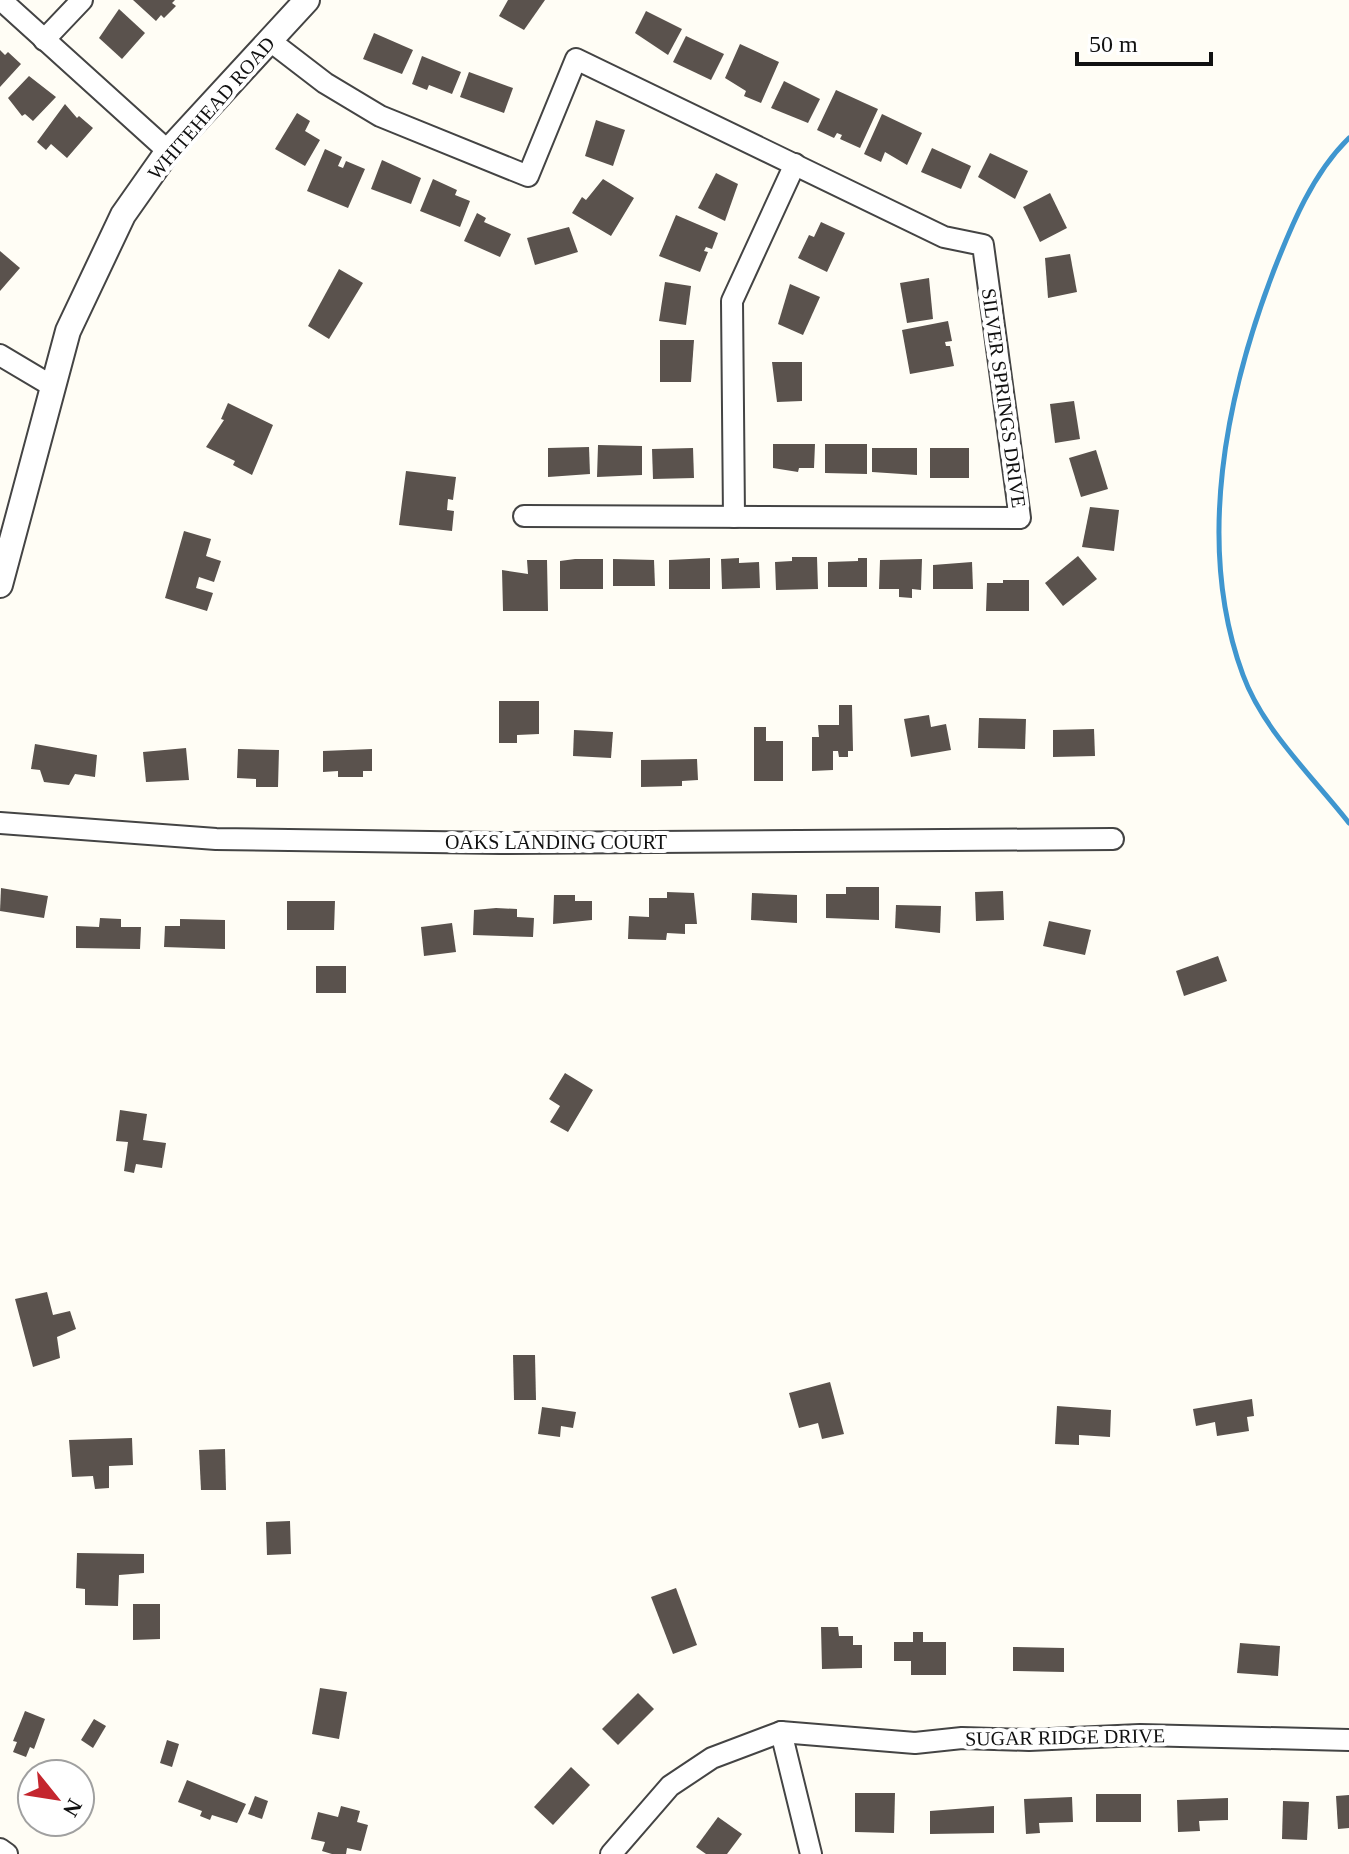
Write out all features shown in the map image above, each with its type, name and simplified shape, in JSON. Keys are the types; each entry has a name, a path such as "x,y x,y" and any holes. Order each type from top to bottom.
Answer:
{"street":[{"path":"1,0 168,151"},
{"path":"44,40 82,0"},
{"name":"WHITEHEAD ROAD","path":"0,585 68,331 123,215 168,151 307,0"},
{"name":"SILVER SPRINGS DRIVE","path":"269,40 325,83 380,116 528,176 576,59 944,237 983,245 1020,518 524,516"},
{"path":"734,517 732,301 795,164"},
{"path":"0,355 52,386"},
{"name":"OAKS LANDING COURT","path":"0,823 240,840 500,843 1113,839"},
{"path":"611,1854 670,1786 712,1758 781,1732 811,1854"},
{"name":"SUGAR RIDGE DRIVE","path":"781,1732 915,1743 962,1738 1029,1740 1140,1735 1349,1740"},
{"path":"0,1849 7,1854"}],"building":[{"path":"133,0 175,0 172,3 176,6 156,21"},
{"path":"508,0 545,0 524,30 499,16"},
{"path":"119,9 145,33 122,59 99,38"},
{"path":"646,11 682,29 668,55 635,33"},
{"path":"374,33 413,50 402,74 363,59"},
{"path":"686,36 724,54 711,80 673,62"},
{"path":"740,44 779,62 761,103 744,96 746,91 725,78"},
{"path":"0,50 5,55 8,52 21,64 0,87"},
{"path":"422,56 461,72 452,94 429,85 427,90 412,84"},
{"path":"469,72 513,88 504,113 460,97"},
{"path":"29,76 56,97 33,121 25,114 22,116 8,98"},
{"path":"784,81 820,99 808,123 771,108"},
{"path":"836,90 878,109 860,148 840,139 842,135 837,133 834,138 817,130"},
{"path":"65,104 77,118 79,116 93,128 67,158 51,144 46,150 37,142"},
{"path":"297,113 310,121 305,131 320,140 305,166 275,149"},
{"path":"882,114 922,133 907,165 885,152 881,162 864,154"},
{"path":"596,120 625,130 613,166 585,156"},
{"path":"932,148 971,166 961,189 921,172"},
{"path":"325,149 342,157 338,166 343,168 346,161 365,169 348,208 307,191"},
{"path":"990,153 1028,171 1015,199 978,177"},
{"path":"382,160 421,178 411,204 371,189"},
{"path":"716,173 738,184 725,221 698,208"},
{"path":"433,179 457,190 455,195 470,201 460,227 420,211"},
{"path":"603,179 634,198 611,236 572,213 582,197 586,200"},
{"path":"1050,193 1067,228 1040,242 1023,207"},
{"path":"477,213 486,218 484,222 511,234 500,257 464,241"},
{"path":"676,215 718,233 712,249 706,247 704,251 708,252 700,272 659,256"},
{"path":"821,222 845,233 827,272 798,258 809,235 814,237"},
{"path":"569,227 578,252 535,265 527,238"},
{"path":"0,251 20,268 0,291"},
{"path":"1070,254 1077,292 1048,298 1045,258"},
{"path":"339,269 363,283 329,339 308,326"},
{"path":"929,278 933,319 907,323 900,283"},
{"path":"665,282 691,286 686,325 659,321"},
{"path":"790,284 820,297 803,335 778,324"},
{"path":"948,321 952,341 945,342 946,346 950,346 954,366 910,374 902,330"},
{"path":"660,340 694,340 691,382 660,382"},
{"path":"772,362 802,362 802,401 777,402"},
{"path":"1074,401 1080,439 1055,443 1050,404"},
{"path":"228,403 273,425 252,475 233,465 235,461 206,447 224,420 221,419"},
{"path":"773,444 815,444 814,468 799,468 798,472 773,468"},
{"path":"825,444 867,444 867,474 825,473"},
{"path":"598,445 642,446 642,475 597,477"},
{"path":"589,447 590,474 548,477 548,448"},
{"path":"693,448 694,478 653,479 652,449"},
{"path":"872,448 917,448 917,475 872,472"},
{"path":"930,448 969,448 969,478 930,478"},
{"path":"1096,450 1108,489 1081,497 1069,458"},
{"path":"406,471 456,477 453,500 448,499 447,510 454,511 452,531 399,525"},
{"path":"1090,507 1119,510 1114,551 1082,547"},
{"path":"184,531 211,539 206,556 221,561 214,582 199,577 196,588 213,593 207,611 165,598"},
{"path":"1078,556 1097,579 1063,606 1045,583"},
{"path":"792,557 817,557 818,589 776,590 775,562 792,561"},
{"path":"710,558 710,589 669,589 669,560"},
{"path":"739,558 739,563 759,562 760,588 722,589 721,559"},
{"path":"858,558 867,558 867,587 828,587 828,562 858,561"},
{"path":"603,559 603,589 560,589 560,561"},
{"path":"613,559 654,560 655,586 613,586"},
{"path":"922,559 921,590 912,589 912,598 899,597 899,589 879,589 880,560"},
{"path":"527,560 547,560 548,611 503,611 502,570 528,574"},
{"path":"972,562 973,589 933,589 933,565"},
{"path":"1003,580 1029,580 1029,611 986,611 987,583 1003,583"},
{"path":"499,701 539,701 539,734 517,735 517,743 499,743"},
{"path":"839,705 852,705 853,751 848,751 848,757 839,757 838,751 833,751 833,770 812,771 812,737 819,737 818,725 839,725"},
{"path":"929,715 931,727 946,724 951,750 911,757 904,719"},
{"path":"979,718 1026,719 1025,749 978,748"},
{"path":"754,727 766,727 766,741 783,741 783,781 754,781"},
{"path":"1094,729 1095,756 1053,757 1053,730"},
{"path":"574,730 613,732 611,758 573,756"},
{"path":"35,744 97,755 95,777 75,774 69,785 44,782 40,770 31,769"},
{"path":"186,748 189,780 146,782 143,752"},
{"path":"238,749 279,750 278,787 256,787 256,779 237,778"},
{"path":"372,749 372,771 363,771 363,777 338,777 338,771 323,772 323,751"},
{"path":"697,759 698,780 682,781 682,786 641,787 641,760"},
{"path":"846,887 879,887 879,920 826,918 826,894 846,894"},
{"path":"1,888 48,896 44,918 0,911"},
{"path":"1003,891 1004,920 976,921 975,892"},
{"path":"667,892 694,893 697,924 685,924 685,934 667,933 666,940 628,939 629,916 649,917 649,898 667,898"},
{"path":"752,893 797,895 797,923 751,920"},
{"path":"554,895 575,895 575,901 592,901 592,920 553,924"},
{"path":"287,901 335,901 334,930 287,930"},
{"path":"896,905 941,906 940,933 895,928"},
{"path":"517,909 517,917 534,918 533,937 473,935 474,910"},
{"path":"100,918 121,919 121,927 141,927 140,949 76,948 76,926 99,927"},
{"path":"180,919 225,920 225,949 164,947 165,926 180,926"},
{"path":"1049,921 1091,930 1085,955 1043,946"},
{"path":"452,923 456,952 424,956 421,927"},
{"path":"1218,956 1227,981 1184,996 1176,971"},
{"path":"316,966 346,966 346,993 316,993"},
{"path":"565,1073 593,1090 568,1132 550,1122 560,1106 549,1099"},
{"path":"120,1110 147,1114 143,1140 166,1143 162,1168 136,1164 134,1173 124,1171 128,1142 116,1141"},
{"path":"47,1292 53,1315 70,1311 76,1329 57,1337 60,1358 33,1367 15,1299"},
{"path":"513,1355 535,1355 536,1400 514,1400"},
{"path":"830,1382 844,1434 822,1439 818,1423 799,1428 789,1393"},
{"path":"1252,1399 1254,1416 1247,1417 1249,1431 1217,1436 1215,1422 1196,1426 1193,1409"},
{"path":"1057,1406 1111,1410 1110,1437 1079,1435 1079,1445 1055,1444"},
{"path":"542,1407 576,1412 573,1428 561,1426 560,1437 538,1434"},
{"path":"132,1438 133,1465 109,1466 109,1488 95,1489 93,1476 72,1477 69,1440"},
{"path":"225,1449 226,1490 201,1490 199,1450"},
{"path":"290,1521 291,1554 267,1555 266,1522"},
{"path":"77,1553 144,1554 144,1573 119,1575 118,1606 85,1605 85,1589 76,1588"},
{"path":"676,1588 697,1645 673,1654 651,1597"},
{"path":"133,1604 160,1604 160,1639 133,1640"},
{"path":"821,1627 838,1627 839,1636 853,1636 853,1645 862,1645 862,1668 822,1669"},
{"path":"913,1632 923,1632 923,1642 946,1642 946,1675 911,1675 911,1661 894,1661 894,1642 913,1642"},
{"path":"1240,1643 1280,1646 1278,1676 1237,1673"},
{"path":"1013,1647 1064,1648 1064,1672 1013,1671"},
{"path":"320,1688 347,1692 339,1739 312,1734"},
{"path":"638,1693 654,1709 618,1745 602,1729"},
{"path":"25,1711 45,1719 34,1749 30,1747 26,1757 13,1752 17,1742 13,1741"},
{"path":"94,1719 106,1726 93,1748 81,1740"},
{"path":"167,1740 179,1744 172,1767 160,1763"},
{"path":"571,1767 590,1785 553,1825 534,1807"},
{"path":"187,1780 246,1804 237,1823 212,1815 210,1820 200,1816 202,1811 178,1802"},
{"path":"855,1793 895,1793 894,1833 855,1832"},
{"path":"1096,1794 1141,1794 1141,1822 1096,1822"},
{"path":"1349,1795 1349,1828 1338,1829 1336,1796"},
{"path":"255,1796 268,1801 262,1819 248,1814"},
{"path":"1072,1797 1073,1822 1039,1823 1040,1833 1026,1834 1024,1799"},
{"path":"1228,1798 1228,1820 1199,1821 1200,1831 1178,1832 1177,1800"},
{"path":"1283,1801 1309,1802 1307,1840 1282,1839"},
{"path":"341,1806 360,1811 357,1822 368,1825 361,1851 347,1848 346,1854 332,1854 322,1851 325,1842 311,1839 318,1812 338,1817"},
{"path":"994,1806 994,1833 930,1834 930,1811"},
{"path":"718,1817 742,1834 727,1854 706,1854 696,1847"}],"waterway":[{"path":"1349,138 1314,183 1296,217 1257,318 1230,419 1222,471 1219,523 1221,574 1229,625 1243,675 1276,734 1349,823"}]}
